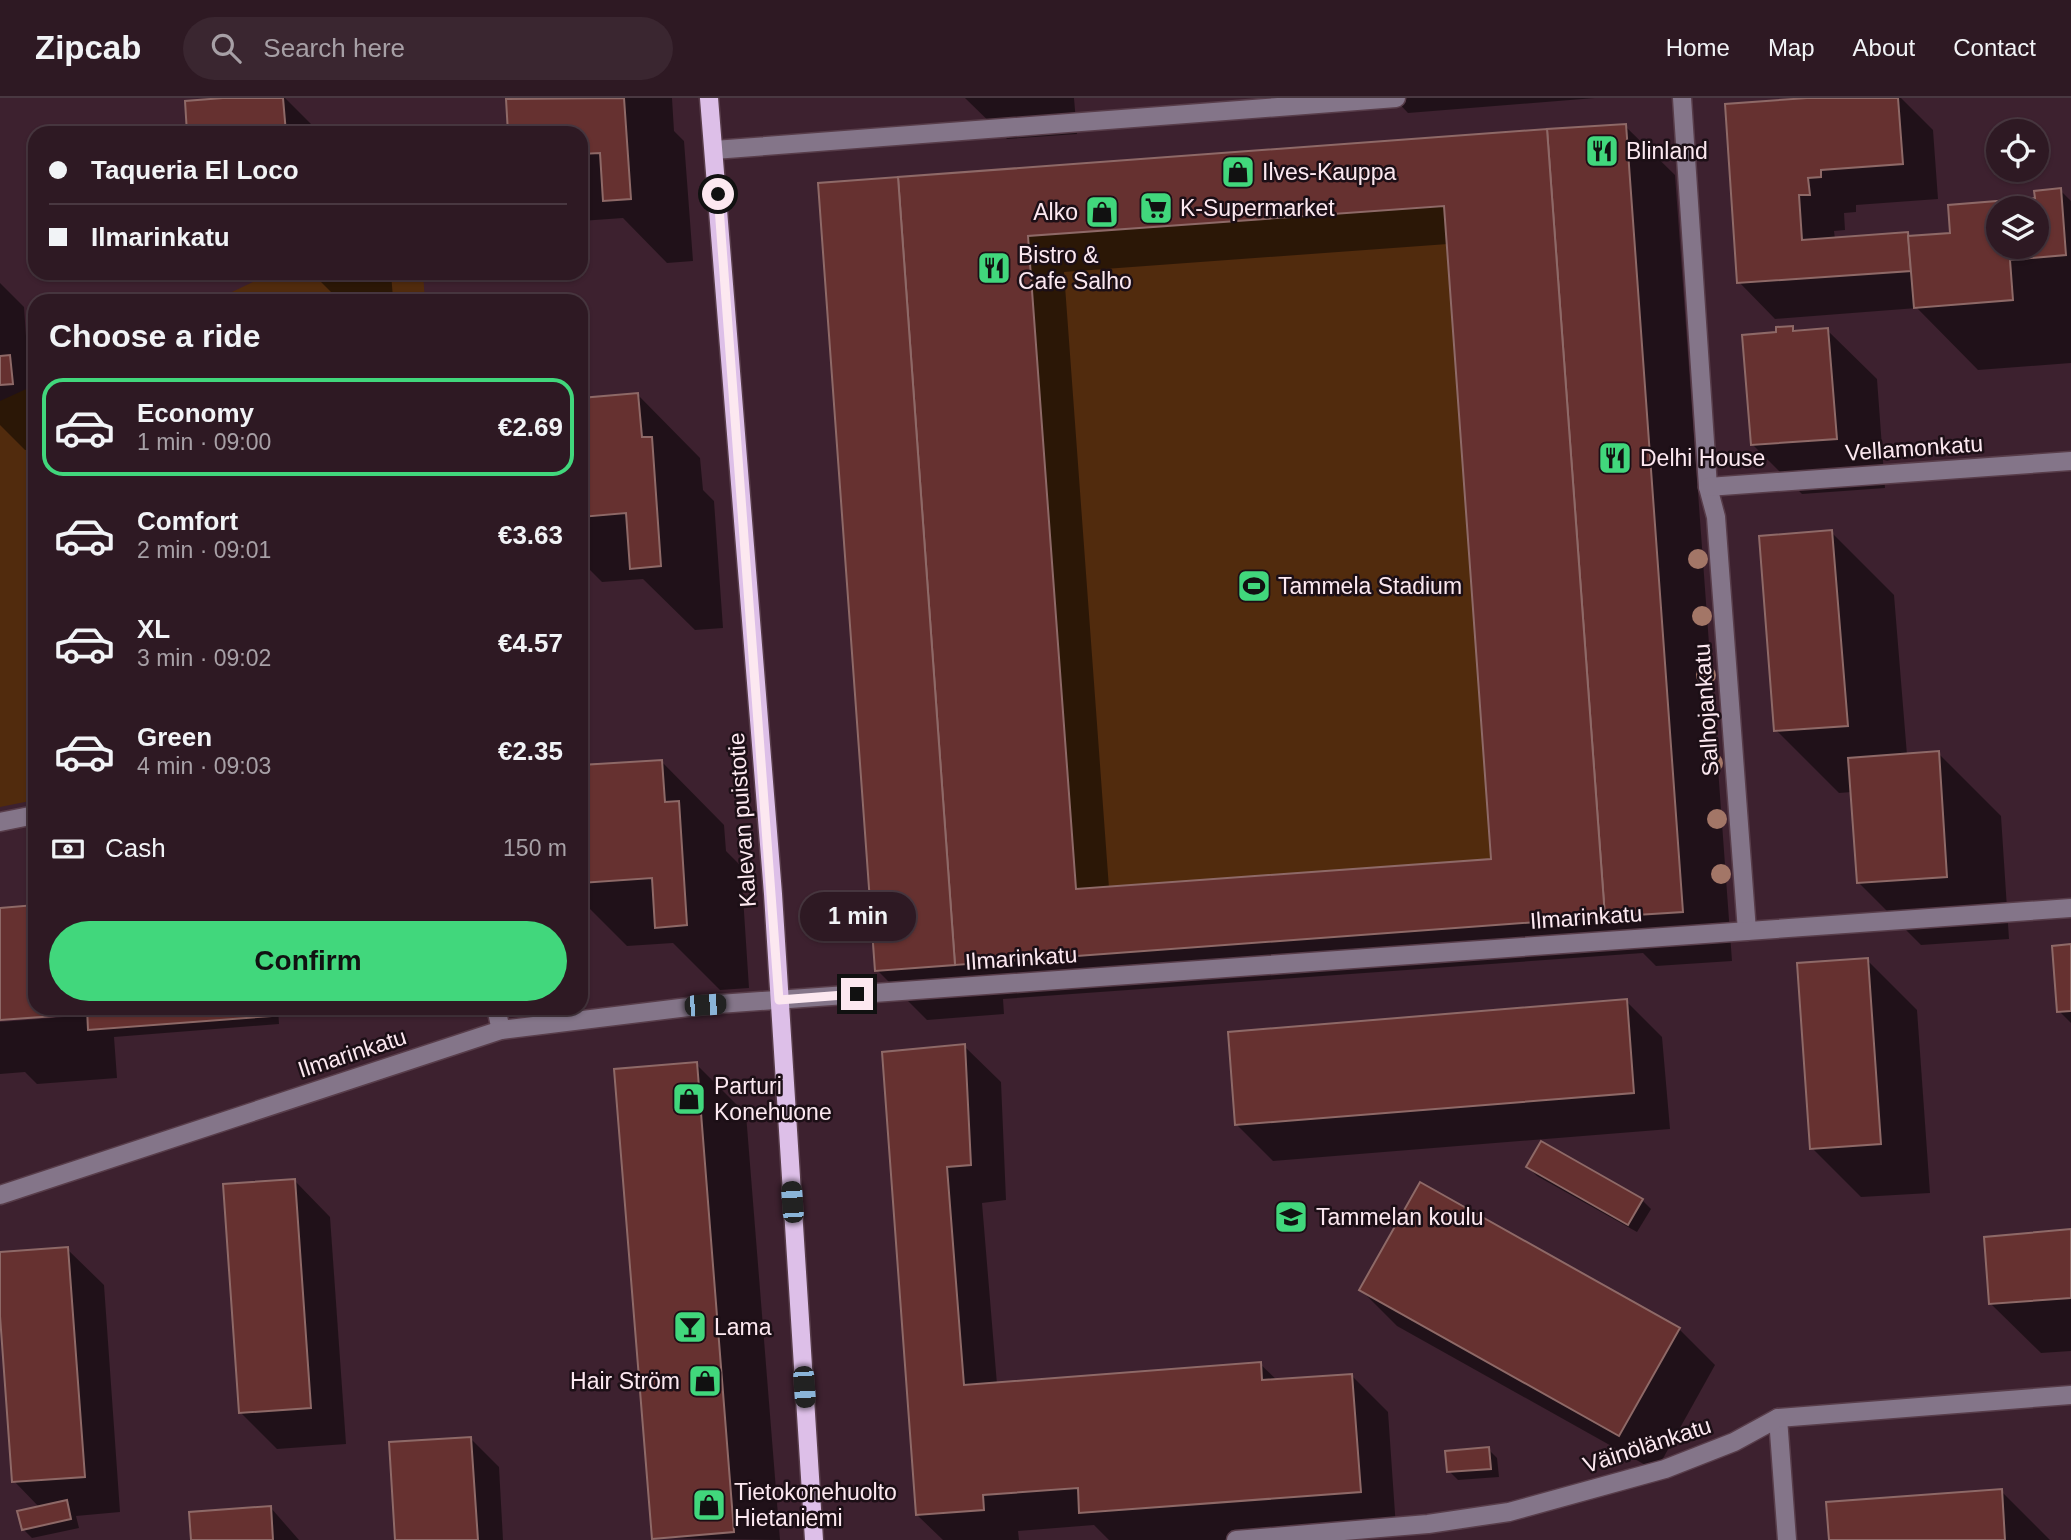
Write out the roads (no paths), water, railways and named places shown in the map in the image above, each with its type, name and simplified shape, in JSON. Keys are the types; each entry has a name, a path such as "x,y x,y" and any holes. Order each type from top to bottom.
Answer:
{"main road":[{"name":"Kalevan puistotie","path":"709,98 779,1000 814,1540"}],"street":[{"path":"714,150 1395,98"},
{"name":"Salhojankatu","path":"1682,98 1708,487 1716,517 1747,930"},
{"name":"Vellamonkatu","path":"1708,487 2071,461"},
{"path":"0,822 28,816"},
{"name":"Ilmarinkatu","path":"0,1195 501,1030 705,1005 2071,908"},
{"path":"498,1015 501,1030"},
{"name":"Väinölänkatu","path":"1236,1540 1428,1524 1509,1511 1665,1469 1734,1442 1778,1418 2071,1395"},
{"path":"1778,1418 1787,1540"}],"place":[{"name":"Blinland","path":"1602,151"},
{"name":"Ilves-Kauppa","path":"1238,172"},
{"name":"K-Supermarket","path":"1156,208"},
{"name":"Alko","path":"1102,212"},
{"name":"Bistro & Cafe Salho","path":"994,268"},
{"name":"Delhi House","path":"1615,458"},
{"name":"Tammela Stadium","path":"1254,586"},
{"name":"Parturi Konehuone","path":"689,1099"},
{"name":"Tammelan koulu","path":"1291,1217"},
{"name":"Lama","path":"690,1327"},
{"name":"Hair Ström","path":"705,1381"},
{"name":"Tietokonehuolto Hietaniemi","path":"709,1505"}]}
